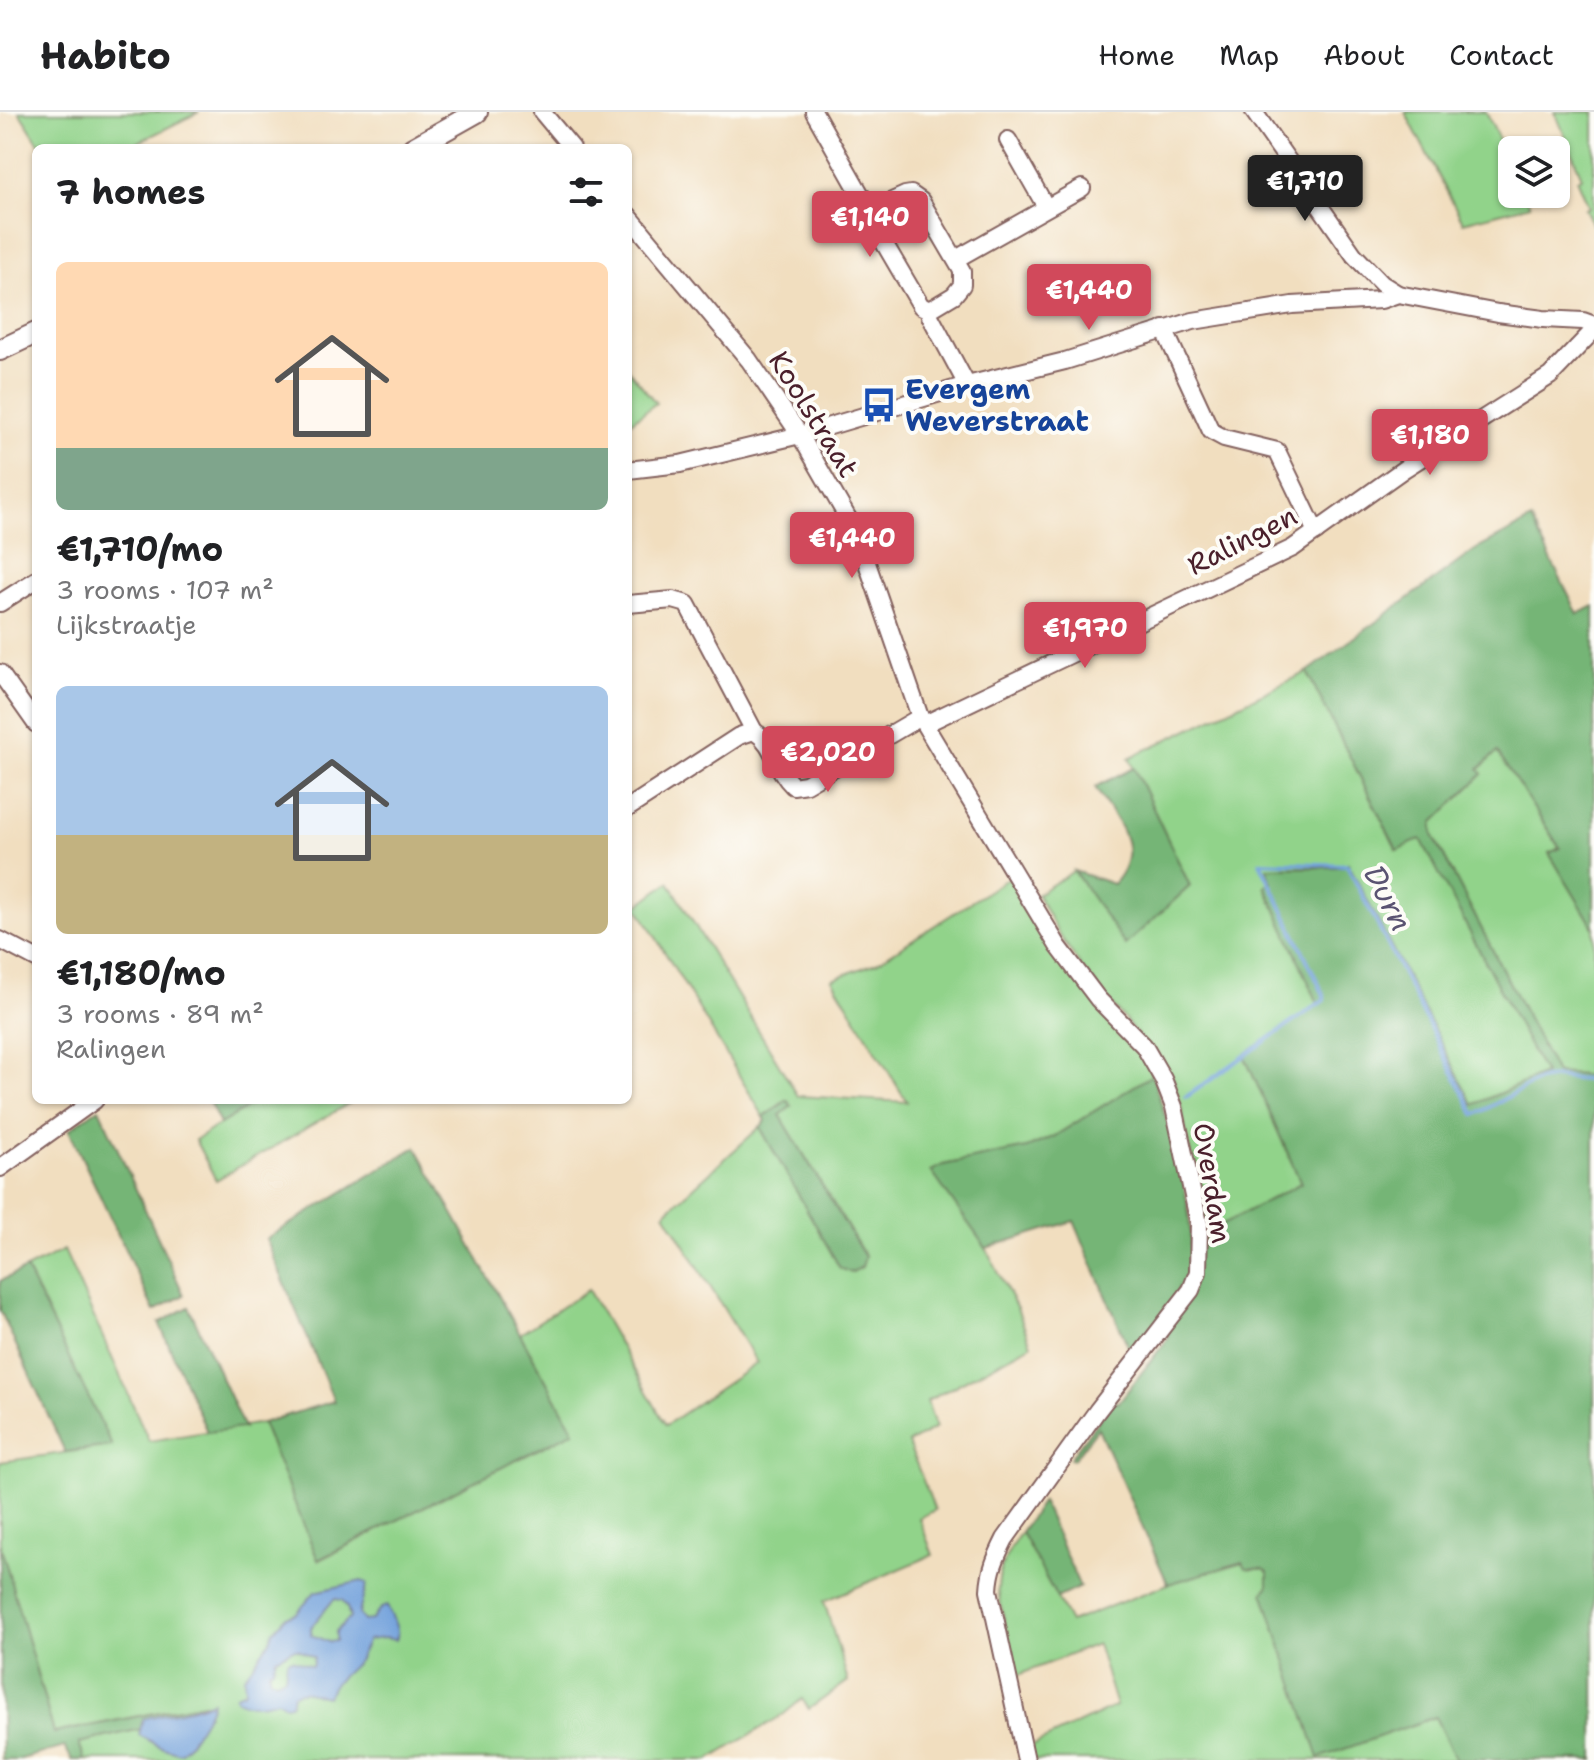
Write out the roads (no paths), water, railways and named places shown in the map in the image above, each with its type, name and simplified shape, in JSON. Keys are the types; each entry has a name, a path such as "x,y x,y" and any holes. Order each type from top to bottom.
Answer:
{"street":[{"path":"420,144 477,112"},
{"path":"542,112 569,144"},
{"path":"814,112 870,211 870,219 921,306 929,310"},
{"path":"1254,112 1354,255 1382,284 1398,294"},
{"path":"1008,140 1046,207"},
{"path":"956,259 1082,188"},
{"path":"870,211 905,195 917,197 956,259 962,271 962,285 954,295 929,310"},
{"name":"Koolstraat","path":"632,220 749,360 800,435 857,534 922,721"},
{"path":"632,470 680,464 800,435 967,385 1065,361 1164,329 1258,309 1381,300 1398,294"},
{"name":"Ralingen","path":"754,731 766,738 785,778 797,787 922,721 1293,548 1404,469 1550,376 1594,328 1583,321 1498,313 1398,294"},
{"path":"929,310 967,385"},
{"path":"1164,329 1211,431 1224,438 1277,451 1316,532"},
{"path":"0,350 32,335"},
{"path":"0,603 32,583"},
{"path":"632,604 673,600 687,604 754,731 739,736 632,805"},
{"path":"0,673 32,718"},
{"name":"Overdam","path":"922,721 1058,946 1098,999 1144,1046 1163,1079 1176,1118 1199,1224 1198,1272 1191,1290 1097,1411 1005,1539 993,1561 989,1590 1026,1760"},
{"path":"0,940 32,957"},
{"path":"0,1168 89,1104"}],"water":[{"path":"361,1581 367,1583 359,1613 364,1621 372,1620 381,1608 387,1606 396,1627 396,1640 368,1640 358,1661 333,1685 327,1697 298,1692 293,1694 291,1704 285,1705 277,1700 256,1704 236,1699 235,1695 245,1691 244,1677 270,1641 274,1630 286,1617 297,1613 315,1592","holes":["334,1599 342,1600 350,1618 336,1631 336,1641 329,1642 311,1635 311,1627","293,1649 314,1657 312,1666 292,1659 287,1661 285,1677 276,1681 269,1677 269,1670 273,1668 276,1658"]},
{"path":"212,1701 199,1728 180,1753 139,1735 143,1719"}],"waterway":[{"name":"Durn","path":"1186,1097 1324,1000 1260,862 1347,865 1475,1115 1539,1080 1556,1077 1594,1081"}],"place":[{"name":"Evergem Weverstraat","path":"879,405"}]}
